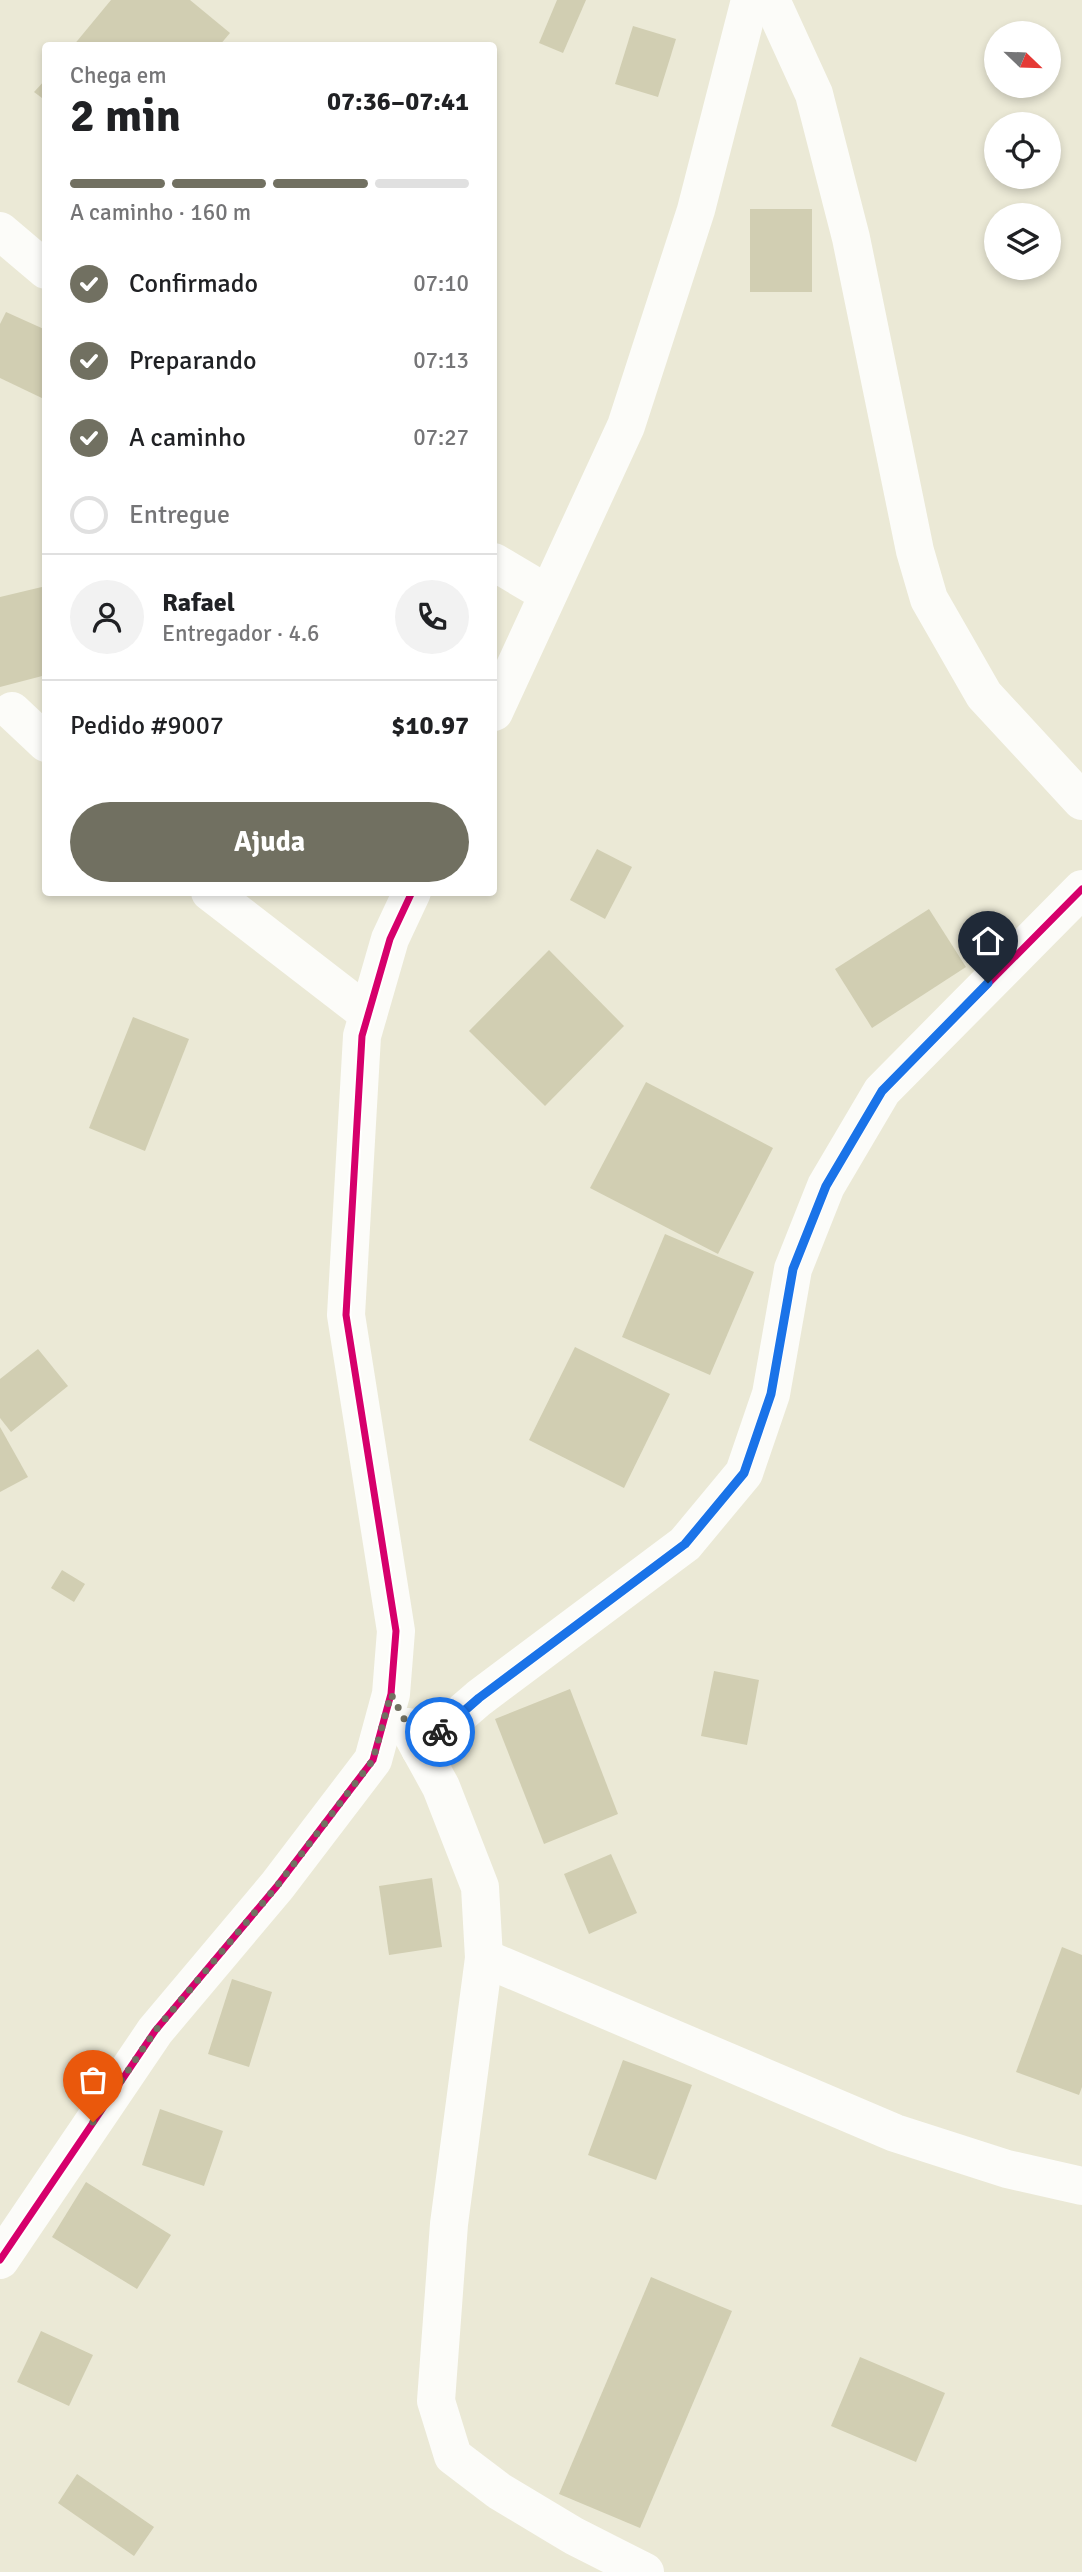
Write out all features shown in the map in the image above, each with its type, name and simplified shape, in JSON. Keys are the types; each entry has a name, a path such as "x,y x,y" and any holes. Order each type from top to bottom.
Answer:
{"street":[{"path":"497,705 626,426 696,210 750,0"},
{"path":"771,0 817,107 851,238 915,551 929,599 984,695 1082,801"},
{"path":"0,231 42,267"},
{"path":"497,564 548,594"},
{"path":"12,711 42,739"},
{"path":"420,1749 479,1698 685,1544 744,1473 771,1394 793,1269 826,1186 882,1091 1082,889"},
{"path":"215,896 368,1014"},
{"path":"0,2260 155,2031 277,1886 373,1760 391,1694 396,1631 346,1315 362,1036 390,939 410,896"},
{"path":"391,1694 441,1787 480,1888 484,1958 449,2224 436,2401 453,2456 499,2491 574,2536 645,2572"},
{"path":"484,1958 895,2133 1006,2169 1082,2186"}],"building":[{"path":"111,0 190,0 230,33 222,42 76,42"},
{"path":"557,0 586,0 563,53 539,43"},
{"path":"633,26 676,39 658,97 615,84"},
{"path":"42,83 42,98 34,92"},
{"path":"750,209 812,209 812,292 750,292"},
{"path":"6,312 42,328 42,398 0,378 0,324"},
{"path":"42,587 42,676 0,687 0,597"},
{"path":"597,849 632,867 605,919 570,900"},
{"path":"929,909 966,967 872,1028 835,969"},
{"path":"549,950 624,1026 545,1106 469,1031"},
{"path":"133,1017 189,1039 145,1151 89,1128"},
{"path":"646,1082 773,1148 718,1254 590,1188"},
{"path":"665,1234 754,1272 710,1375 622,1337"},
{"path":"575,1347 670,1394 624,1488 529,1440"},
{"path":"38,1349 68,1386 11,1432 0,1418 0,1379"},
{"path":"0,1427 28,1477 0,1492"},
{"path":"62,1570 85,1584 74,1602 51,1588"},
{"path":"714,1671 759,1680 747,1745 701,1736"},
{"path":"570,1689 618,1814 544,1844 495,1719"},
{"path":"611,1854 637,1913 589,1934 564,1874"},
{"path":"432,1878 442,1947 389,1955 379,1886"},
{"path":"1062,1947 1082,1955 1082,2087 1079,2095 1016,2072"},
{"path":"232,1979 272,1992 249,2067 208,2054"},
{"path":"623,2060 692,2085 656,2180 588,2155"},
{"path":"160,2109 223,2131 204,2186 142,2165"},
{"path":"86,2182 171,2235 137,2289 52,2237"},
{"path":"651,2277 732,2311 640,2528 559,2494"},
{"path":"41,2331 93,2355 69,2406 17,2382"},
{"path":"860,2357 945,2393 916,2462 831,2426"},
{"path":"77,2474 154,2527 134,2556 58,2503"}],"cycle path":[{"path":"420,1749 479,1698 685,1544 744,1473 771,1394 793,1269 826,1186 882,1091 1082,889"},
{"path":"0,2260 155,2031 277,1886 373,1760 391,1694 396,1631 346,1315 362,1036 390,939 410,896"}],"way so far":[{"path":"93,2122 155,2031 277,1886 373,1760 391,1694 420,1749 440,1732"}],"route":[{"path":"440,1732 479,1698 685,1544 744,1473 771,1394 793,1269 826,1186 882,1091 988,983"}]}
